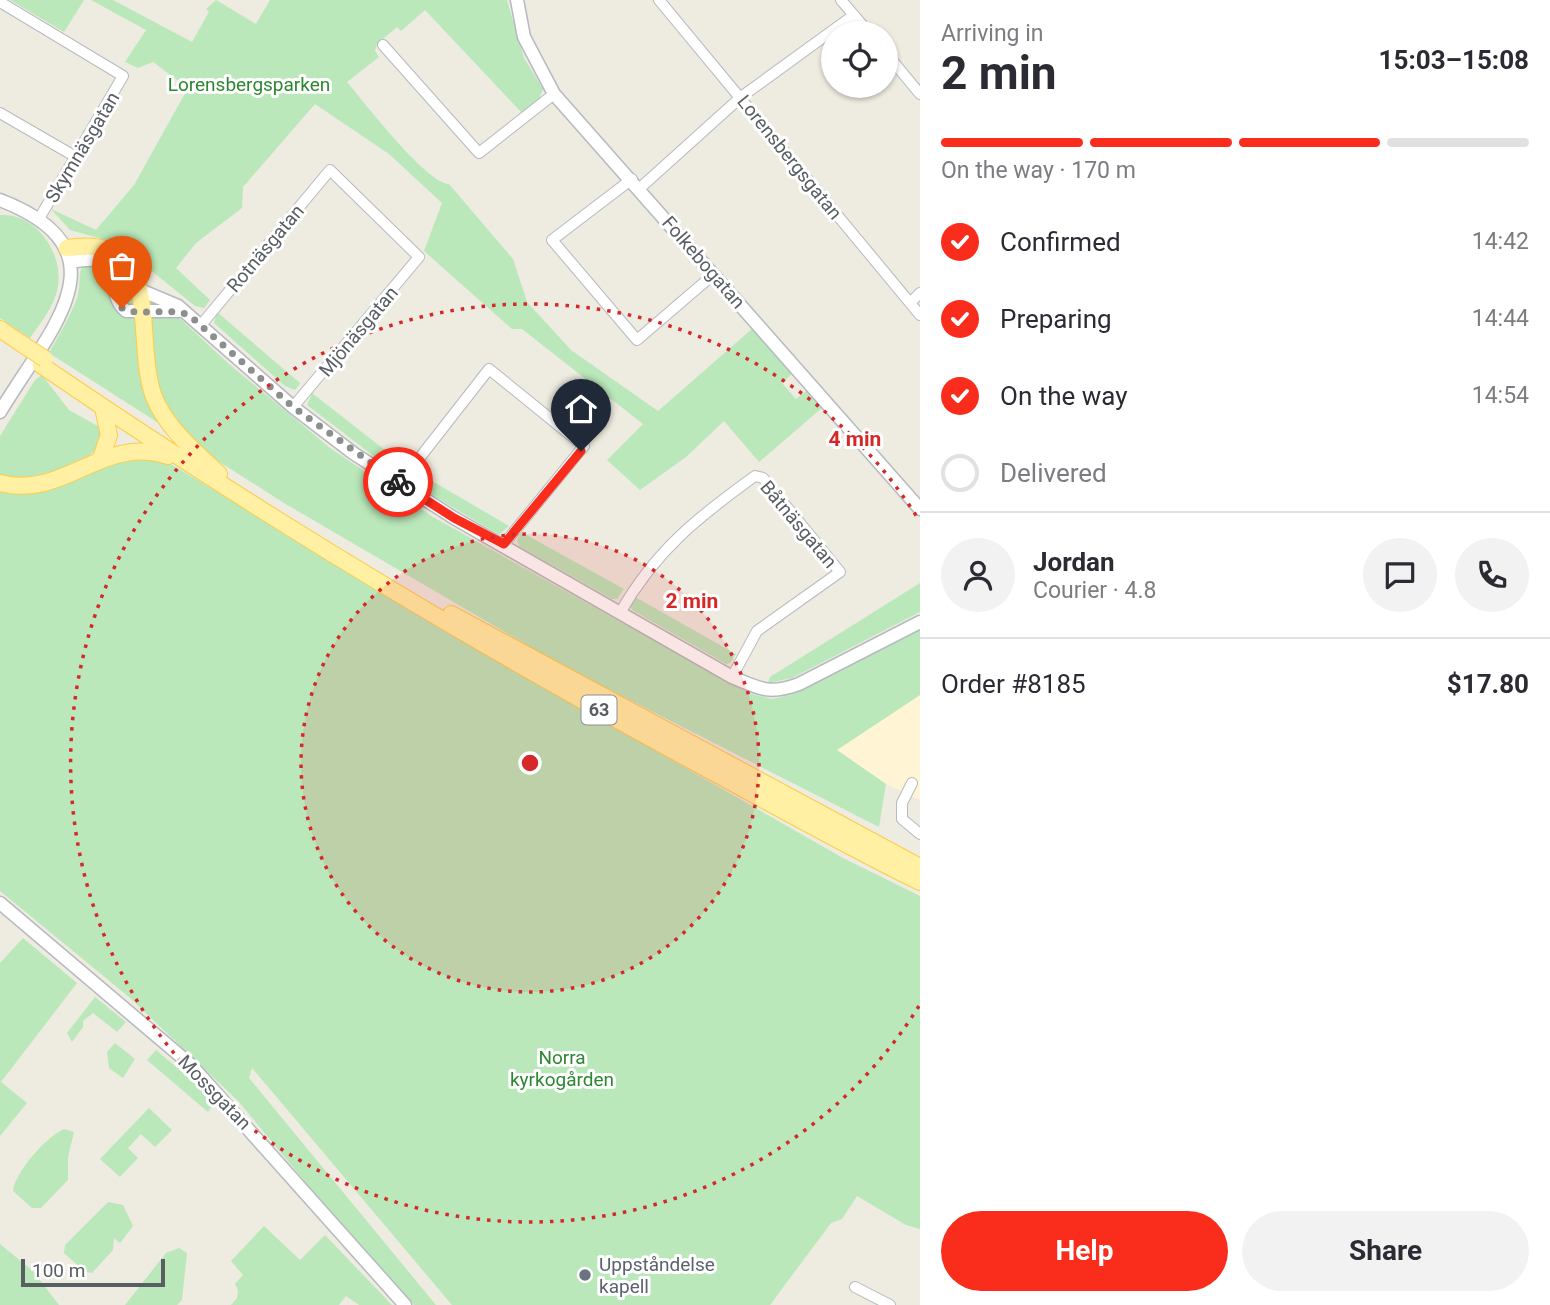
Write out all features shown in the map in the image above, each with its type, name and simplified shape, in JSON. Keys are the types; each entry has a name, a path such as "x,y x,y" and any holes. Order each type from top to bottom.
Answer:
{"main road":[{"path":"69,255 93,246 114,253 129,264 140,290 146,362 155,399 171,426 219,474"},
{"name":"63","path":"0,329 20,347 43,362 418,596 920,867"},
{"name":"63","path":"0,338 20,347"},
{"name":"63","path":"43,362 103,408 311,543 556,687 920,882"},
{"path":"101,458 109,435 103,408"},
{"path":"0,483 21,486 53,481 101,458 132,451 150,451 182,461"}],"street":[{"name":"Folkebogatan","path":"517,0 524,37 554,94 636,183 920,509"},
{"name":"Lorensbergsgatan","path":"659,0 920,315"},
{"path":"841,0 859,21"},
{"name":"Skymnäsgatan","path":"0,2 123,76 40,218"},
{"path":"713,274 638,340 552,240 636,183 741,97 854,15"},
{"path":"383,44 479,153 554,94"},
{"path":"898,67 920,94"},
{"path":"0,113 76,157"},
{"name":"Mjönäsgatan","path":"293,407 418,260 416,253 330,170"},
{"name":"Rotnäsgatan","path":"201,325 330,170"},
{"path":"0,200 40,218 53,229 69,255 71,282 66,302 0,412"},
{"path":"69,255 95,259 107,265 114,276 117,297 122,308 130,312 165,309 189,315"},
{"path":"140,290 170,302 189,315 293,407 400,483 454,518 504,544 732,677 778,692 920,622"},
{"path":"909,303 920,293"},
{"path":"400,483 489,369 584,446 504,544"},
{"name":"Båtnäsgatan","path":"620,613 643,575 678,534 758,475 840,572 757,631 732,677"},
{"path":"912,783 902,803 902,819 920,834"},
{"name":"Mossgatan","path":"0,903 191,1065 405,1305"},
{"path":"855,1287 890,1305"}],"shaded area":[{"path":"920,695 920,800 886,784 837,750"}],"green space":[{"path":"10,0 84,0 64,32"},
{"name":"Lorensbergsparken","path":"91,0 113,0 192,42 209,12 206,9 216,0 256,24 270,0 507,0 524,58 543,89 539,99 522,113 425,10 401,31 397,27 377,44 375,51 379,57 347,82 411,157 426,171 449,184 513,259 527,302 571,350 658,411 753,328 795,371 782,383 796,399 810,388 823,407 759,462 724,421 686,457 640,490 607,460 643,424 522,329 512,329 424,251 442,203 389,154 315,104 243,187 242,208 196,243 176,268 210,300 204,308 195,306 117,243 70,230 51,209 96,230 134,185 188,88 153,62 138,68 125,62 146,30"},
{"path":"0,215 25,220 35,228 44,237 56,260 58,286 54,300 30,338 0,318"},
{"path":"105,255 330,448 433,517 748,693 772,699 791,695 920,630 920,695 837,750 886,784 879,827 565,667 284,503 49,353 77,298 83,264 86,259"},
{"path":"217,312 300,383 295,390 285,386 214,323"},
{"path":"42,375 69,410 103,429 95,450 76,464 36,477 10,478 0,474 0,436 35,380"},
{"path":"312,393 404,465 398,470 392,470 307,405"},
{"name":"Norra kyrkogården","path":"141,446 467,643 843,858 920,896 920,1229 906,1225 857,1196 842,1219 831,1223 770,1305 452,1305 252,1068 249,1078 436,1305 414,1305 335,1218 239,1102 129,997 0,891 0,490"},
{"path":"415,471 509,526 499,535 414,484"},
{"path":"521,532 624,589 617,599 612,599 520,547 517,541"},
{"path":"920,583 920,612 792,678 768,683 770,677"},
{"path":"635,597 736,654 730,663 726,664 632,610 630,605"},
{"path":"23,938 77,983 1,1082 27,1103 0,1136 0,963"},
{"path":"95,997 126,1022 117,1032 93,1013 83,1021 83,1027 72,1042 67,1033"},
{"path":"115,1043 135,1059 123,1078 109,1068 107,1052"},
{"path":"156,1050 199,1086 213,1104 208,1112 147,1060"},
{"path":"149,1108 172,1130 155,1147 141,1134 128,1148 138,1158 120,1177 100,1159"},
{"path":"64,1129 74,1132 68,1157 68,1180 41,1208 32,1208 13,1191 15,1183 32,1156"},
{"path":"108,1202 123,1205 133,1226 120,1243 114,1238 113,1250 92,1273 85,1272 64,1253 65,1245"},
{"path":"264,1226 300,1260 325,1235 392,1305 359,1305 346,1296 339,1305 231,1305 237,1298 238,1290 235,1284 243,1275 231,1261"},
{"path":"0,1244 33,1271 59,1305 0,1305"},
{"path":"179,1248 187,1253 182,1300 177,1305 125,1305 166,1253"}],"way so far":[{"path":"122,308 130,312 175,310 189,315 293,407 398,482"}],"place":[{"name":"Uppståndelse kapell","path":"585,1275"}],"route":[{"path":"398,482 454,518 504,544 581,451"}]}
